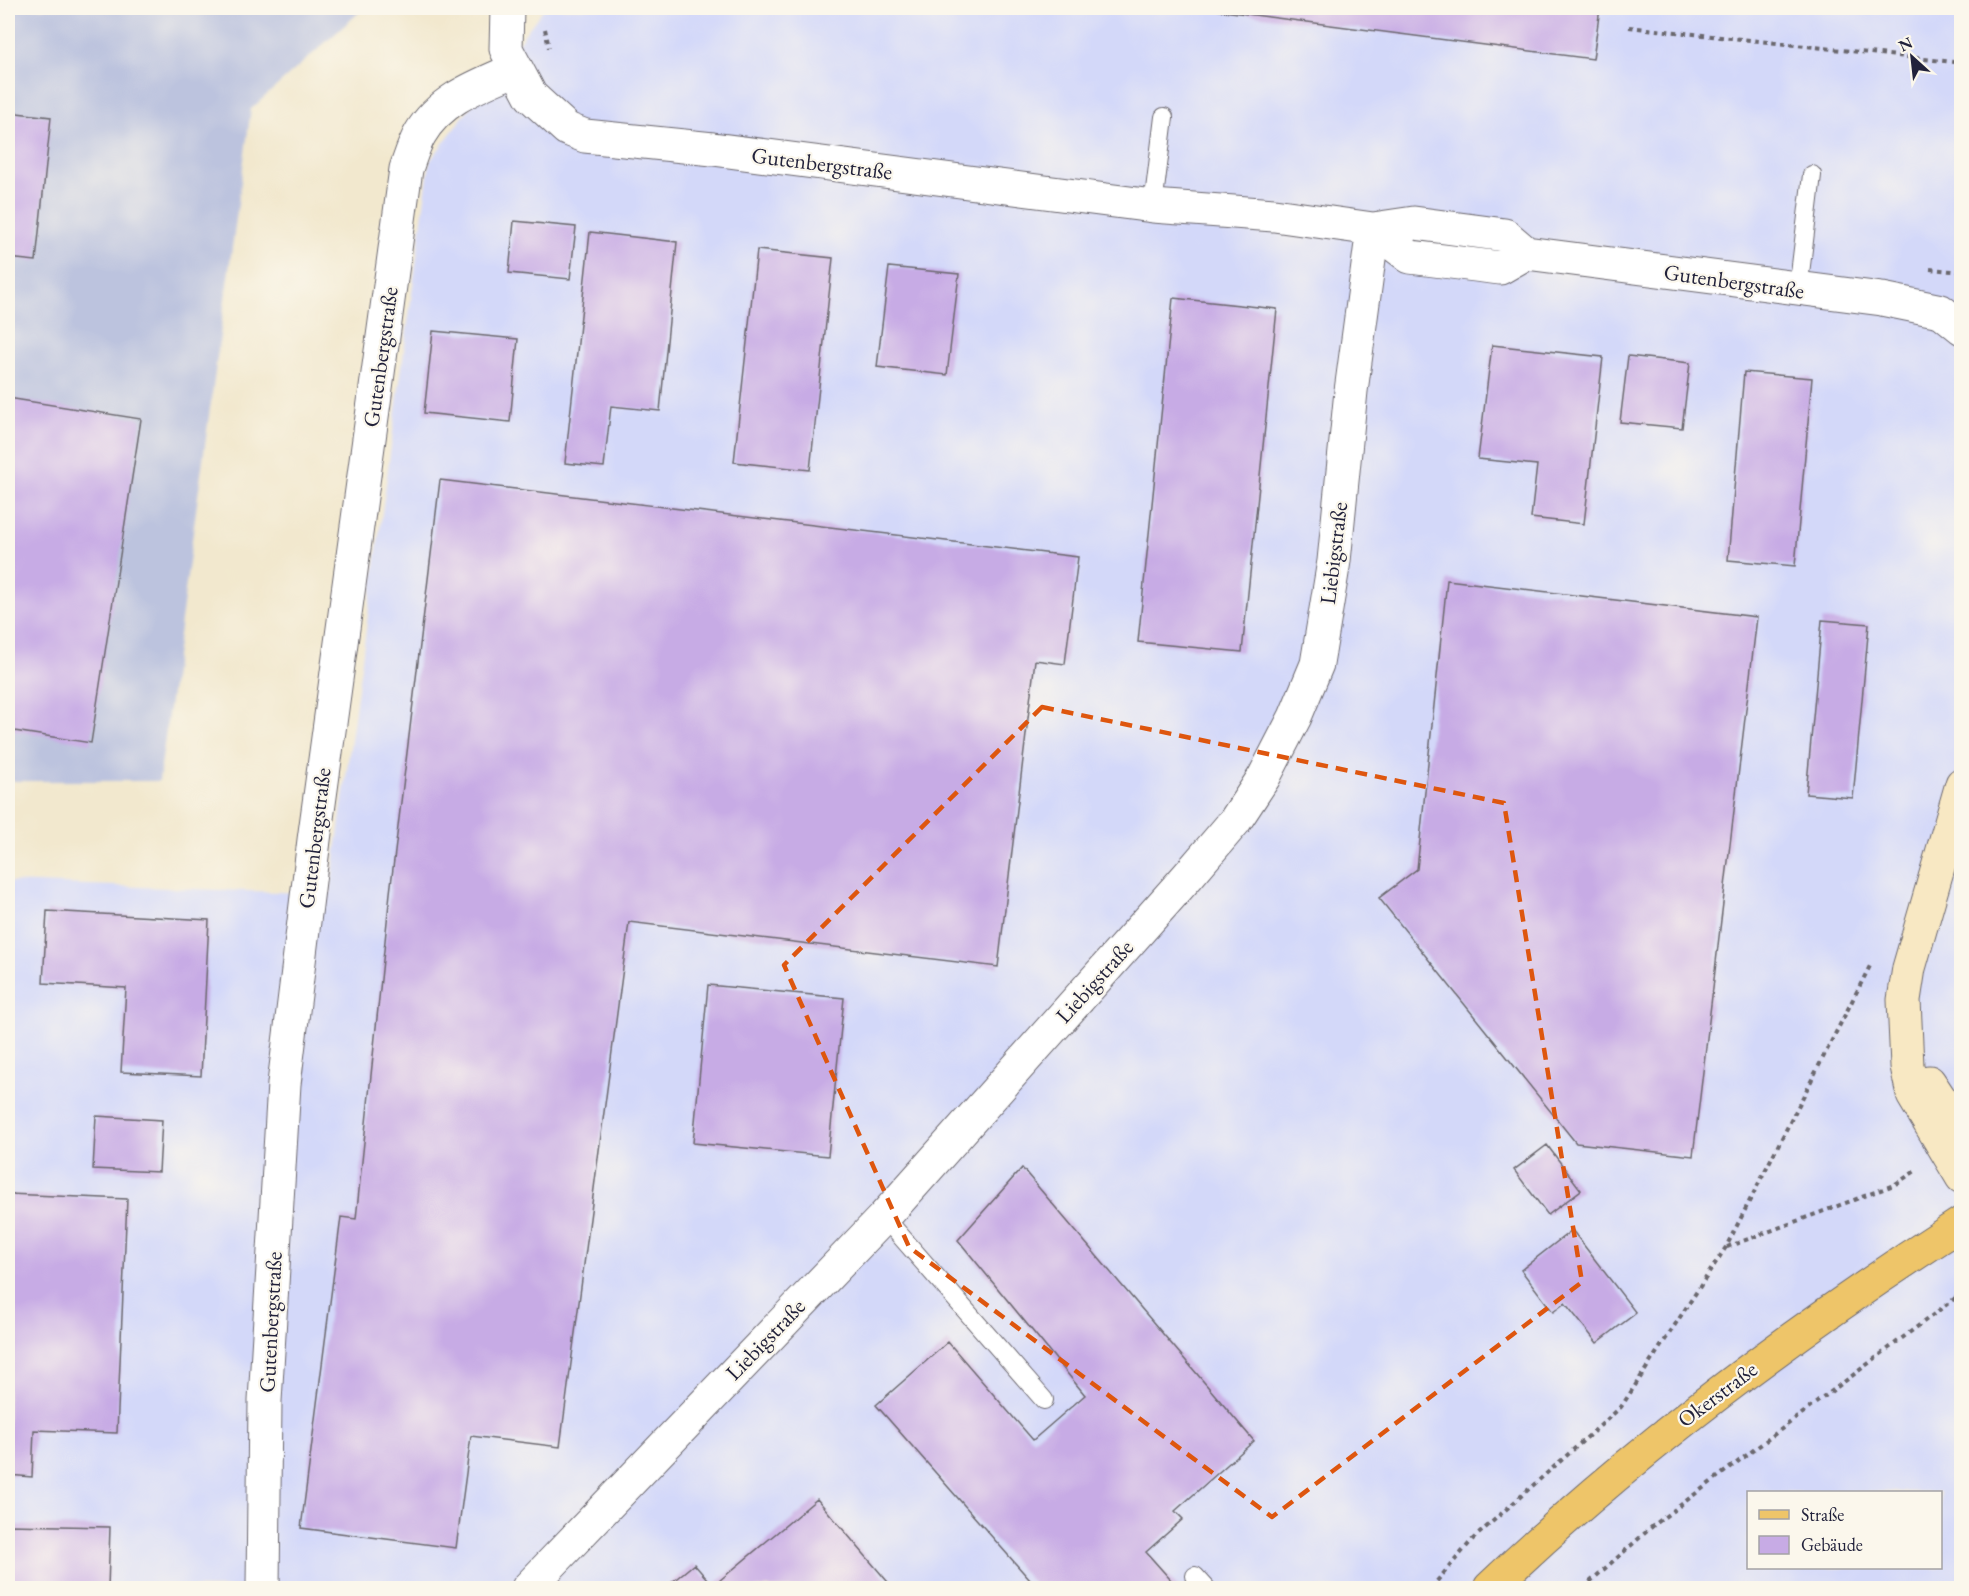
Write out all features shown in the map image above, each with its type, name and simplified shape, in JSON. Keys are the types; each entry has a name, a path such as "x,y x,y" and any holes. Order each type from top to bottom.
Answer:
{"main road":[{"path":"1956,1153 1913,1095 1906,1066 1904,1000 1909,968 1962,784"},
{"name":"Okerstraße","path":"1490,1588 1545,1536 1714,1395 1962,1223"}],"street":[{"path":"507,8 506,50 516,69"},
{"name":"Gutenbergstraße","path":"263,1588 266,1401 284,1084 317,817 406,169 419,135 436,112 463,93 516,69 531,96 552,118 567,129 585,136 713,148 1153,206 1274,215 1373,229 1414,223 1505,235 1526,253 1798,290 1882,299 1955,315"},
{"name":"Liebigstraße","path":"528,1588 884,1217 1235,821 1264,777 1295,717 1317,664 1332,573 1351,391 1373,229"}],"lane":[{"path":"1153,206 1164,117"},
{"path":"1798,290 1812,175"},
{"path":"884,1217 1044,1400"}],"path":[{"path":"1629,27 1962,63"},
{"path":"1431,1588 1473,1539 1622,1407 1726,1247 1872,963"},
{"path":"1726,1247 1894,1185 1956,1153"},
{"path":"1583,1588 1654,1525 1962,1293"}],"highlighted area":[{"path":"1042,707 1504,803 1582,1282 1272,1517 909,1247 784,965"}],"shaded area":[{"path":"8,8 364,8 251,109 159,781 8,781"},
{"path":"544,8 1961,8 1961,1588 8,1588 8,882 330,894 430,161"}],"building":[{"path":"1200,8 1600,8 1593,59"},
{"path":"8,112 51,117 36,261 8,258"},
{"path":"514,221 576,227 570,279 509,273"},
{"path":"590,232 677,242 660,411 611,406 604,467 565,463"},
{"path":"757,250 833,258 810,470 734,462"},
{"path":"889,267 959,274 947,375 877,367"},
{"path":"1173,298 1277,309 1242,652 1138,642"},
{"path":"433,331 518,339 510,422 424,413"},
{"path":"1492,345 1603,357 1584,524 1531,518 1537,465 1478,459"},
{"path":"1628,356 1690,363 1682,428 1620,422"},
{"path":"1744,372 1812,378 1795,566 1728,560"},
{"path":"8,398 141,419 91,743 8,730"},
{"path":"440,480 1078,557 1065,664 1035,660 998,967 629,922 560,1447 471,1436 456,1548 301,1528 341,1217 356,1219 390,893"},
{"path":"1447,580 1757,617 1693,1156 1576,1143 1379,898 1417,869"},
{"path":"1822,620 1869,624 1853,798 1806,794"},
{"path":"47,911 209,920 201,1076 121,1072 126,988 43,983"},
{"path":"708,985 844,998 828,1156 693,1143"},
{"path":"96,1116 162,1120 159,1172 93,1169"},
{"path":"1547,1145 1581,1190 1548,1215 1514,1170"},
{"path":"1022,1168 1254,1441 1175,1511 1183,1519 1146,1552 1178,1588 1037,1588 876,1405 948,1342 1033,1440 1085,1395 958,1240"},
{"path":"8,1194 127,1199 117,1433 34,1430 32,1477 8,1475"},
{"path":"1572,1230 1636,1313 1597,1343 1565,1303 1553,1312 1521,1270"},
{"path":"817,1499 893,1588 665,1588 694,1564 713,1586"},
{"path":"8,1525 110,1527 108,1588 8,1588"}]}
